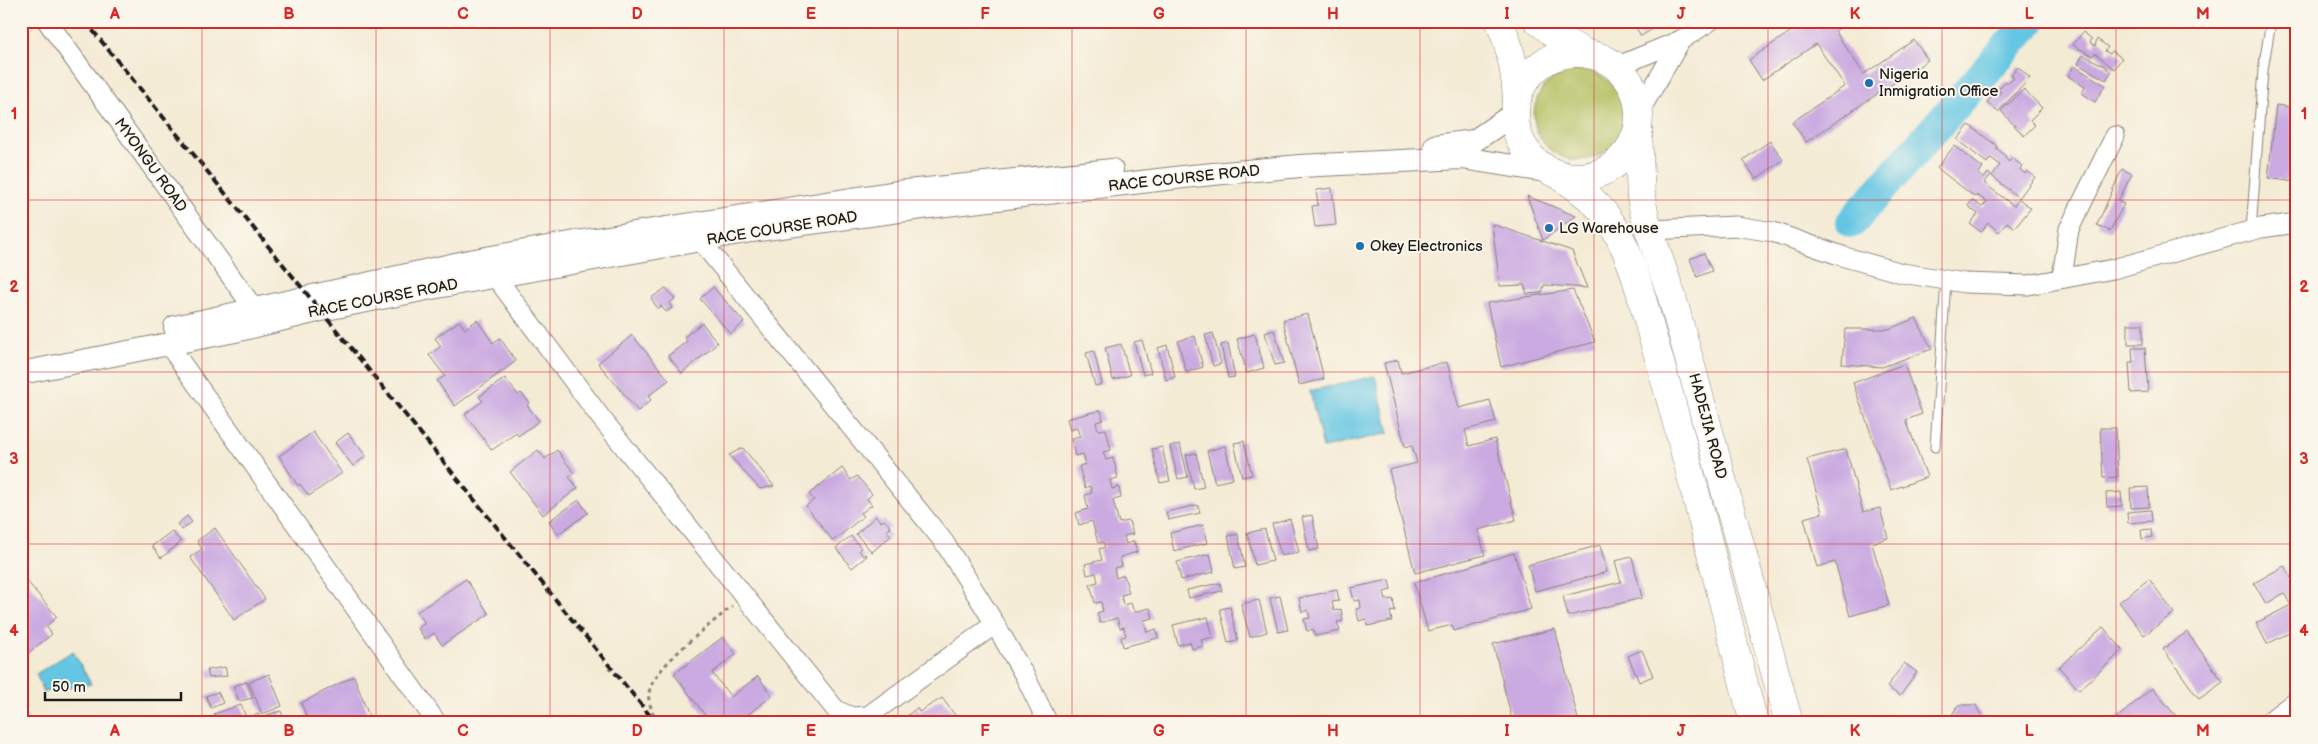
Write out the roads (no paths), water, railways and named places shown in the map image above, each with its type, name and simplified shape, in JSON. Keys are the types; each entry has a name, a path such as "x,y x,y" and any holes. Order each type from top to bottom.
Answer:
{"main road":[{"path":"1499,21 1510,47 1515,69 1516,106 1518,134 1525,150 1537,163 1555,174 1579,178 1600,174 1617,164 1630,148 1639,120 1632,88 1616,67 1602,58 1585,54 1562,55 1542,64 1526,79 1516,106"},
{"path":"1538,21 1562,40 1585,54"},
{"name":"HADEJIA ROAD","path":"1639,120 1641,198 1672,296 1789,723"},
{"name":"HADEJIA ROAD","path":"1555,174 1587,194 1608,218 1621,241 1633,271 1664,377 1754,723"}],"street":[{"name":"MYONGU ROAD","path":"47,21 259,317"},
{"path":"1616,67 1680,40 1710,21"},
{"path":"1639,120 1680,40"},
{"name":"RACE COURSE ROAD","path":"21,373 168,344 373,282 527,250 897,192 1197,163 1458,144 1474,141 1516,106"},
{"path":"2062,278 2069,228 2115,136"},
{"name":"RACE COURSE ROAD","path":"21,357 259,317 321,310 495,276 700,240 928,207 1192,176 1300,166 1462,158 1555,174"},
{"path":"1650,230 1736,226 1773,232 1845,258 1902,274 1946,280 2028,285 2112,269 2251,230 2297,223"},
{"path":"700,240 944,542 1026,678 1044,721"},
{"path":"495,276 601,418 836,710 852,718 868,716 995,624"},
{"path":"168,344 436,723"},
{"path":"2267,723 2297,700"}],"lane":[{"path":"2251,230 2263,70 2271,21"},
{"path":"1935,447 1946,280"}],"water":[{"path":"1375,376 1389,433 1323,448 1310,391"},
{"path":"73,651 91,684 44,692 36,674"}],"waterway":[{"path":"1852,222 2030,21"}],"railway":[{"path":"85,21 656,723"}],"place":[{"name":"Nigeria Inmigration Office","path":"1869,83"},
{"name":"LG Warehouse","path":"1549,228"},
{"name":"Okey Electronics","path":"1360,246"}]}
